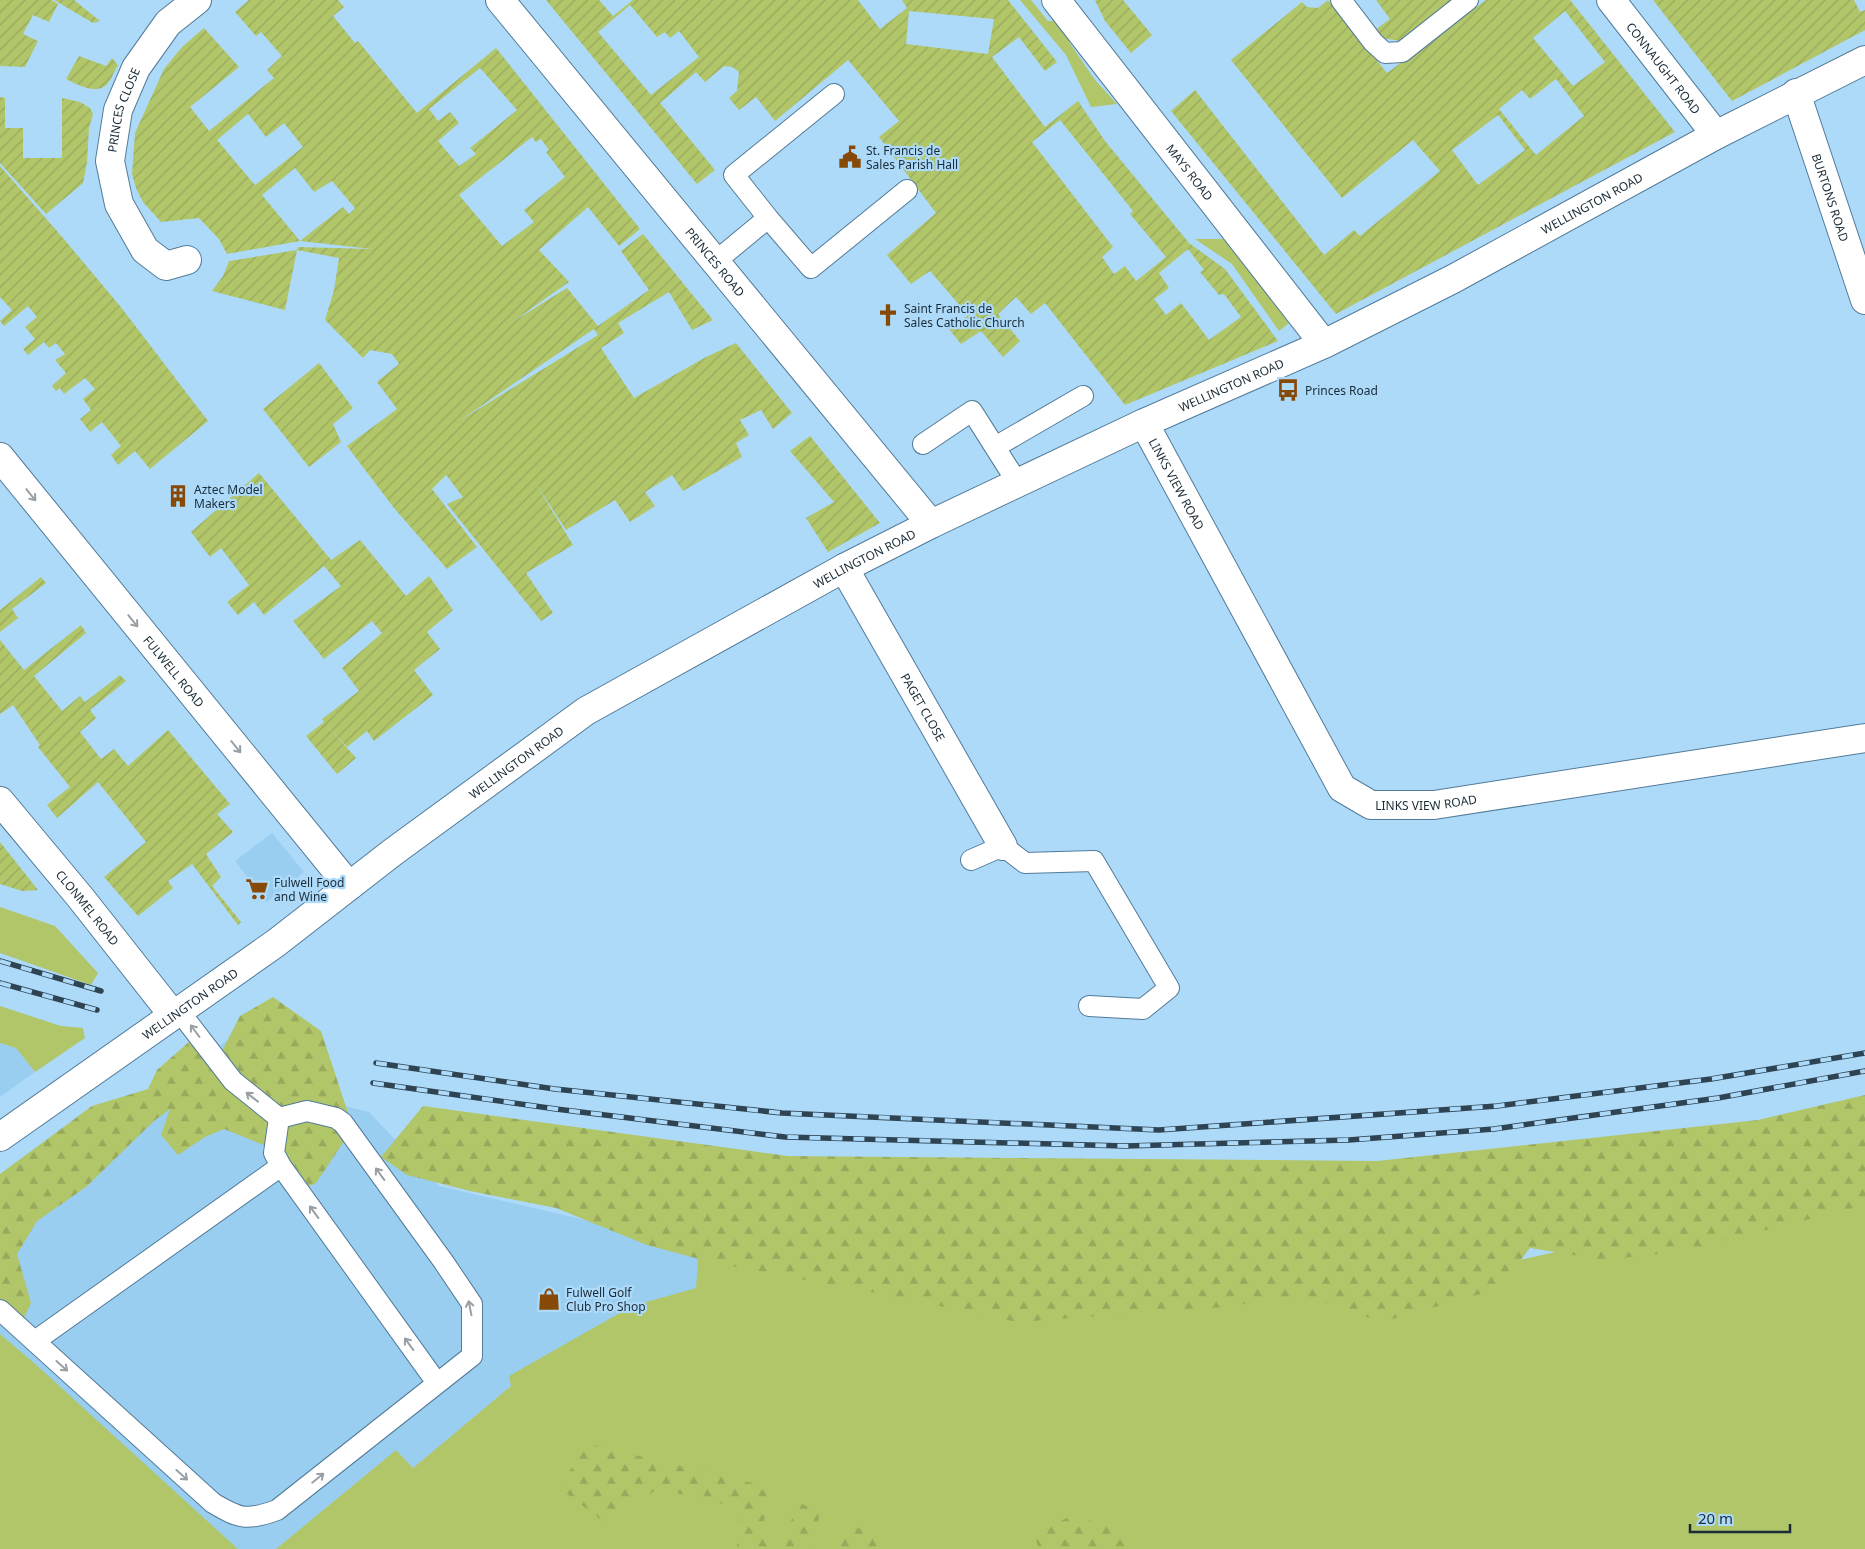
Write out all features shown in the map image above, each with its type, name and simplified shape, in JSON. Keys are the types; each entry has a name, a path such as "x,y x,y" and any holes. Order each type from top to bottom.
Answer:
{"street":[{"name":"PRINCES CLOSE","path":"187,260 166,266 145,250 119,204 110,161 118,110 136,68 168,23 197,0"},
{"name":"PRINCES ROAD","path":"500,0 931,524"},
{"name":"MAYS ROAD","path":"1056,0 1324,344"},
{"name":"CONNAUGHT ROAD","path":"1611,0 1716,136"},
{"name":"WELLINGTON ROAD","path":"0,1137 276,943 393,852 586,711 844,568 1017,482 1144,423 1324,344 1453,279 1796,93 1865,60"},
{"name":"BURTONS ROAD","path":"1796,93 1865,300"},
{"name":"LINKS VIEW ROAD","path":"1144,423 1342,788 1371,805 1434,805 1865,738"},
{"name":"FULWELL ROAD","path":"0,457 349,886"},
{"name":"PAGET CLOSE","path":"844,568 1003,846"},
{"name":"CLONMEL ROAD","path":"0,801 176,1013"}],"lane":[{"path":"1341,0 1373,42 1385,53 1402,52 1468,0"},
{"path":"834,94 734,175 810,268 907,190"},
{"path":"716,261 768,218"},
{"path":"995,447 1083,396"},
{"path":"923,444 972,411 1017,482"},
{"path":"971,860 1003,846 1025,863 1094,861 1169,988 1143,1009 1089,1006"},
{"path":"176,1013 233,1081 279,1118"},
{"path":"0,1310 213,1503 235,1516 257,1518 278,1510 472,1356 472,1304 438,1253 343,1123 336,1118 307,1111 279,1118"},
{"path":"279,1118 274,1153 281,1166 437,1384"},
{"path":"35,1341 281,1166"}],"shaded area":[{"path":"272,833 304,872 267,902 235,861"},
{"path":"260,1019 323,1101 369,1112 439,1186 699,1246 697,1288 632,1306 511,1386 413,1468 396,1450 276,1549 238,1549 0,1334 0,1203 210,1052"},
{"path":"0,1043 16,1048 35,1072 0,1097"}],"green space":[{"path":"0,0 51,0 58,4 49,22 33,15 23,34 38,41 25,67 0,66"},
{"path":"54,0 74,0 100,21 93,23"},
{"path":"249,0 338,0 344,7 333,16 355,43 358,41 417,113 496,48 640,229 619,246 588,207 539,250 569,282 512,322 567,288 598,326 649,290 621,251 643,234 713,320 692,330 669,292 618,323 624,333 601,348 634,398 706,357 736,343 792,413 773,429 761,410 740,420 749,435 736,443 742,457 683,491 672,475 645,492 655,506 630,522 615,500 566,530 534,481 573,545 526,573 553,613 541,621 447,504 463,497 446,475 432,489 477,547 447,569 394,508 347,446 397,409 377,382 399,364 392,354 370,350 363,358 325,320 334,290 339,258 297,250 298,247 372,249 300,241 227,254 219,239 199,218 161,222 143,202 136,188 132,174 135,133 164,69 182,47 204,28 239,67 190,107 209,131 274,78 267,70 282,56 261,32 256,36 235,12","holes":["480,68 517,110 470,148 476,154 459,166 438,141 459,123 450,112 438,121 429,109","246,111 266,137 284,123 303,147 255,185 217,140 248,114","532,137 536,142 541,139 549,150 546,152 565,177 524,210 534,222 502,246 459,195","295,168 314,192 332,181 355,208 349,214 343,207 300,241 262,195","594,329 598,335 459,421"]},
{"path":"546,0 599,0 613,16 633,0 858,0 880,29 907,8 902,0 1008,0 1057,62 1045,71 1019,37 992,57 1045,127 1078,101 1105,141 1189,243 1225,269 1278,341 1125,405 1045,303 1031,314 1016,297 998,314 1020,341 1003,357 981,331 961,344 949,329 968,315 930,271 911,284 887,255 936,213 879,137 899,121 848,60 775,121 756,97 739,110 729,98 737,91 739,72 732,67 724,66 705,82 696,72 660,103 715,170 697,184","holes":["630,5 657,37 665,32 670,38 679,31 699,57 651,95 598,32","909,11 994,19 988,54 906,44","1060,120 1133,211 1130,214 1166,257 1136,281 1125,266 1114,274 1102,257 1113,247 1032,142","1188,249 1204,270 1200,272 1219,295 1224,294 1241,317 1209,340 1181,303 1166,315 1154,299 1169,288 1159,273"]},
{"path":"1020,0 1031,0 1048,21 1062,20 1071,31 1069,42 1095,80 1117,104 1091,107 1066,55"},
{"path":"1095,0 1123,0 1152,35 1131,53 1105,21"},
{"path":"1328,0 1387,73 1486,0 1570,0 1675,132 1336,314 1171,111 1195,90 1324,255 1354,230 1360,236 1440,171 1413,140 1342,198 1231,60 1302,2 1307,7 1318,8","holes":["1565,11 1605,62 1573,86 1533,38","1556,79 1584,116 1536,155 1499,109 1522,90 1530,99","1498,115 1525,150 1478,185 1452,150"]},
{"path":"1376,0 1455,0 1401,41 1381,38 1375,30 1390,19"},
{"path":"1653,0 1854,0 1860,12 1865,10 1865,30 1732,101"},
{"path":"79,56 106,66 112,58 118,65 104,87 99,89 88,88 66,79"},
{"path":"0,97 5,98 5,128 23,128 23,158 62,158 62,98 80,102 90,108 93,114 89,128 87,162 83,183 46,214 0,163"},
{"path":"0,166 120,306 208,421 150,469 135,451 118,465 111,455 121,446 102,422 90,432 80,419 91,410 83,399 95,389 85,378 64,394 60,388 56,391 52,386 66,373 55,360 65,354 56,343 49,348 44,342 28,355 23,349 35,339 25,327 37,317 28,306 4,326 0,321 12,310 0,297"},
{"path":"1195,239 1230,239 1289,323 1279,331 1232,264"},
{"path":"297,250 285,310 212,291 223,276 229,261"},
{"path":"319,363 353,408 333,424 341,442 309,467 263,409"},
{"path":"810,436 880,523 828,552 806,518 834,502 790,451"},
{"path":"259,473 331,560 360,540 406,596 429,576 453,610 427,632 440,649 414,670 433,695 374,741 367,731 347,747 322,719 359,691 342,668 382,633 372,621 324,659 293,621 341,586 324,566 264,615 254,602 238,615 227,602 249,585 221,548 210,557 191,532"},
{"path":"41,577 46,583 12,609 18,618 0,632 0,610"},
{"path":"81,625 86,633 34,676 62,711 80,696 85,702 120,675 126,681 90,710 96,718 80,732 101,759 114,749 128,766 168,730 230,804 217,814 233,832 206,854 221,877 212,886 241,922 238,925 192,864 168,881 173,888 138,916 104,877 146,842 98,782 57,818 47,805 70,787 38,747 40,745 13,705 0,714 0,640 24,670"},
{"path":"324,722 356,758 337,774 306,736"},
{"path":"0,842 38,890 22,891 0,884"},
{"path":"0,907 55,926 98,973 91,985 0,953"},
{"path":"273,997 321,1031 353,1128 316,1183 299,1190 285,1177 288,1155 224,1129 205,1137 178,1155 161,1135 170,1109 154,1121 86,1187 37,1221 17,1254 31,1303 22,1322 0,1302 0,1174 92,1106 148,1089 157,1070 190,1041 223,1049 240,1016"},
{"path":"0,1006 61,1026 83,1028 85,1038 35,1072 16,1048 0,1043"},
{"path":"1865,1095 1865,1205 1683,1251 1604,1260 1530,1248 1498,1289 1382,1322 1303,1295 1225,1307 1017,1322 887,1295 710,1262 647,1245 556,1208 470,1191 407,1175 381,1157 423,1106 788,1156 1377,1161 1758,1120"},
{"path":"1865,1183 1865,1549 276,1549 396,1450 413,1468 511,1386 509,1376 632,1306 696,1288 699,1246 1398,1287"},
{"path":"0,1334 33,1362 238,1549 0,1549"},
{"path":"589,1444 769,1487 762,1536 782,1539 800,1503 820,1512 813,1549 736,1549 740,1532 736,1507 659,1489 632,1502 604,1522 558,1487"},
{"path":"1069,1517 1103,1523 1146,1549 1039,1549 1034,1533"},
{"path":"853,1526 887,1539 892,1549 838,1549"}],"railway":[{"path":"0,961 101,991"},
{"path":"0,983 97,1010"},
{"path":"376,1063 555,1089 782,1113 1159,1130 1497,1106 1711,1079 1865,1053"},
{"path":"373,1083 556,1109 785,1137 1125,1146 1349,1140 1494,1129 1718,1098 1865,1071"}],"place":[{"name":"St. Francis de Sales Parish Hall","path":"850,157"},
{"name":"Saint Francis de Sales Catholic Church","path":"888,315"},
{"name":"Princes Road","path":"1288,390"},
{"name":"Aztec Model Makers","path":"178,496"},
{"name":"Fulwell Food and Wine","path":"257,889"},
{"name":"Fulwell Golf Club Pro Shop","path":"549,1299"}]}
